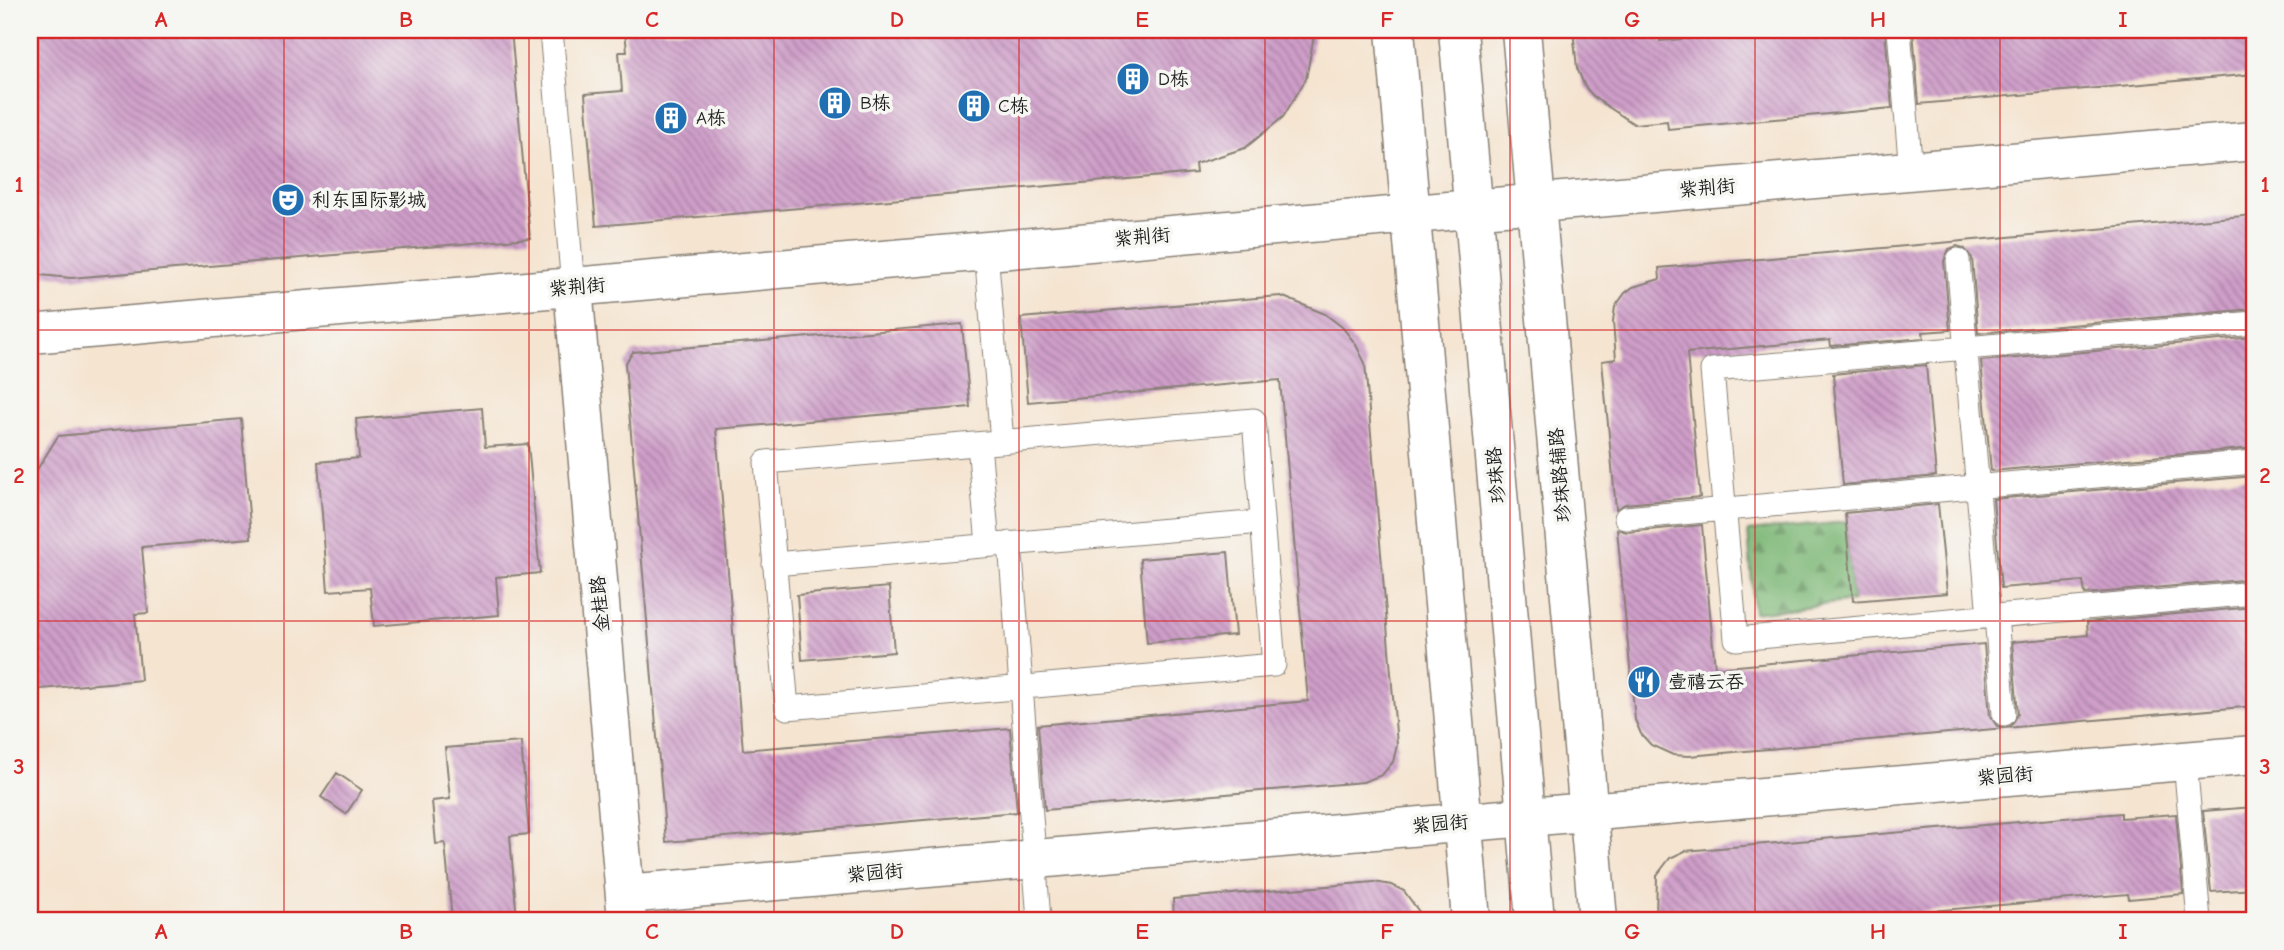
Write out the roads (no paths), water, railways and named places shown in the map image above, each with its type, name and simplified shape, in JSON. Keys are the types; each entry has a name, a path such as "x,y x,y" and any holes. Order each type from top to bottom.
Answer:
{"street":[{"path":"1395,30 1471,920"},
{"name":"珍珠路","path":"1458,30 1535,920"},
{"name":"珍珠路辅路","path":"1521,30 1598,920"},
{"name":"紫荆街","path":"30,334 2254,141"},
{"name":"金桂路","path":"573,287 626,907"},
{"name":"紫园街","path":"626,907 1034,859 2254,755"}],"lane":[{"path":"551,30 573,287"},
{"path":"1899,30 1911,170"},
{"path":"986,251 1002,442"},
{"path":"1958,260 1978,486 2004,714"},
{"path":"2254,323 1712,370 1736,639 2254,593"},
{"path":"1254,420 1275,666 787,708 766,462 979,444 1254,420"},
{"path":"979,444 999,544 1022,688 1039,920"},
{"path":"1626,518 2254,462"},
{"path":"774,564 1262,522"},
{"path":"2185,761 2199,920"}],"place":[{"name":"D栋","path":"1133,79"},
{"name":"B栋","path":"835,103"},
{"name":"C栋","path":"974,106"},
{"name":"A栋","path":"671,118"},
{"name":"利东国际影城","path":"288,200"},
{"name":"壹禧云吞","path":"1644,682"}]}
